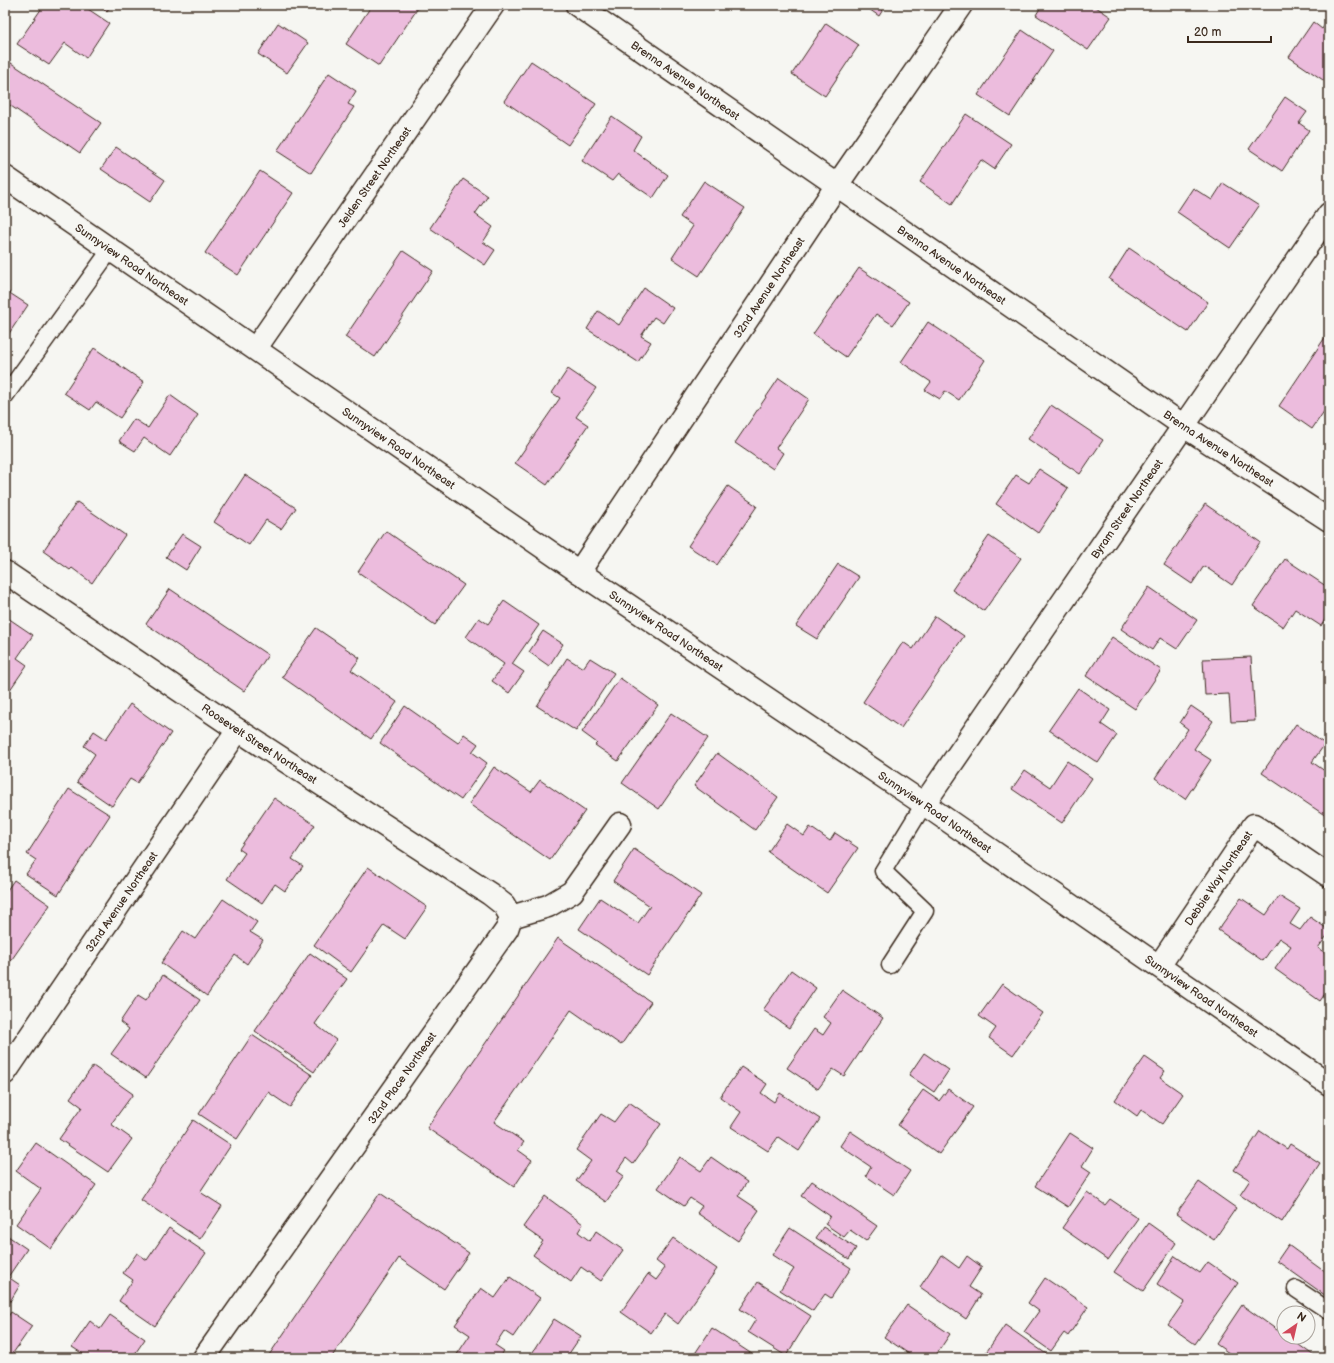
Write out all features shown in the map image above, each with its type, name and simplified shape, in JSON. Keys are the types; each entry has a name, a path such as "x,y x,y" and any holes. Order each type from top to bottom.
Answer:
{"street":[{"name":"Jelden Street Northeast","path":"256,348 493,5"},
{"name":"Brenna Avenue Northeast","path":"577,5 1184,426 1329,520"},
{"name":"32nd Avenue Northeast","path":"579,572 837,185 961,5"},
{"name":"Sunnyview Road Northeast","path":"5,176 579,572 924,804 1329,1084"},
{"name":"Byram Street Northeast","path":"924,804 1329,214"},
{"name":"Roosevelt Street Northeast","path":"5,572 238,730 490,894 504,905 511,917"},
{"name":"32nd Avenue Northeast","path":"5,1073 238,730"},
{"path":"511,917 548,906 572,892 620,824"},
{"name":"Debbie Way Northeast","path":"1159,966 1254,825 1329,876"},
{"name":"32nd Place Northeast","path":"204,1358 507,929 511,917"}],"lane":[{"path":"5,396 111,249"},
{"path":"890,965 924,912 883,871 924,804"},
{"path":"1296,1289 1329,1312"}],"building":[{"path":"44,5 82,5 109,23 86,58 65,43 49,65 17,44"},
{"path":"98,5 111,5 107,11"},
{"path":"372,5 420,5 379,66 346,44"},
{"path":"863,5 886,5 879,16"},
{"path":"1042,5 1093,5 1111,17 1088,50 1036,15"},
{"path":"1329,19 1329,84 1289,57 1313,22 1322,29"},
{"path":"278,23 308,43 287,73 258,54"},
{"path":"826,23 859,45 825,96 792,74"},
{"path":"1022,30 1053,51 1010,116 978,95"},
{"path":"5,59 101,123 80,153 5,102"},
{"path":"531,61 596,104 568,145 504,101"},
{"path":"329,73 356,91 348,104 354,107 311,173 277,151"},
{"path":"1285,97 1307,112 1299,123 1309,130 1282,171 1249,149"},
{"path":"966,114 1011,144 994,169 981,160 952,204 920,182"},
{"path":"612,116 641,136 633,150 668,175 653,198 618,174 612,181 582,161"},
{"path":"116,147 165,180 150,202 101,169"},
{"path":"260,171 293,193 238,275 205,253"},
{"path":"463,179 488,196 475,214 493,227 483,242 495,250 485,265 430,228"},
{"path":"704,181 745,208 699,276 672,258 693,226 680,217"},
{"path":"1223,183 1259,206 1230,248 1177,212 1193,188 1212,200"},
{"path":"1129,248 1208,302 1188,332 1109,279"},
{"path":"403,251 433,271 375,357 345,337"},
{"path":"859,268 909,302 893,325 876,314 846,357 813,334"},
{"path":"644,288 673,308 663,323 654,317 641,336 651,342 638,362 587,329 598,311 619,325"},
{"path":"5,290 28,305 6,338 5,337"},
{"path":"928,322 985,360 959,400 945,391 940,399 925,390 931,382 901,362"},
{"path":"1328,333 1329,404 1312,429 1279,406"},
{"path":"94,348 144,382 120,418 96,402 90,410 64,393"},
{"path":"568,369 596,388 576,417 588,425 547,485 515,463 560,398 552,393"},
{"path":"779,378 809,399 776,448 783,453 773,469 735,443"},
{"path":"170,395 198,415 170,456 144,438 135,451 119,441 134,419 148,428"},
{"path":"1051,405 1103,440 1080,474 1028,439"},
{"path":"1039,469 1068,488 1038,533 996,504 1016,475 1029,483"},
{"path":"245,475 296,508 281,529 266,520 249,545 214,522"},
{"path":"728,486 757,506 717,565 688,546"},
{"path":"77,502 125,535 92,583 72,568 70,570 43,551"},
{"path":"1205,504 1260,542 1232,585 1204,566 1192,584 1164,565"},
{"path":"386,531 464,585 435,625 358,572"},
{"path":"182,534 201,546 186,570 166,557"},
{"path":"989,536 1021,558 984,611 952,590"},
{"path":"1285,559 1329,588 1329,613 1321,626 1295,609 1283,627 1253,606"},
{"path":"838,564 859,577 817,639 796,626"},
{"path":"1149,587 1197,620 1177,649 1160,638 1152,650 1121,629"},
{"path":"170,589 268,655 244,691 146,624"},
{"path":"504,601 539,625 512,664 524,672 509,693 492,681 504,664 466,637 479,618 488,624"},
{"path":"5,616 33,635 17,658 27,665 5,697"},
{"path":"935,616 964,636 901,728 863,702 903,642 913,649"},
{"path":"316,628 360,658 351,670 397,702 371,739 282,677"},
{"path":"543,631 563,644 549,666 529,652"},
{"path":"1112,637 1161,670 1135,709 1086,676"},
{"path":"1251,657 1255,721 1231,722 1229,694 1205,695 1203,659"},
{"path":"567,658 583,668 590,658 614,673 576,731 537,706"},
{"path":"620,678 658,705 618,761 595,745 597,743 582,732"},
{"path":"1078,688 1110,710 1101,724 1117,735 1098,763 1049,730"},
{"path":"130,704 171,733 137,783 130,779 112,806 77,782 95,754 84,746 94,731 106,739"},
{"path":"405,706 458,743 464,734 478,744 472,752 487,763 461,800 380,743"},
{"path":"1191,706 1213,721 1194,749 1211,760 1185,799 1155,778 1188,729 1180,723"},
{"path":"671,713 708,738 659,809 622,783"},
{"path":"1296,724 1325,744 1312,762 1329,774 1329,818 1262,773"},
{"path":"717,753 778,797 755,830 694,786"},
{"path":"1067,761 1092,778 1062,823 1012,789 1025,770 1050,787"},
{"path":"494,767 531,792 540,780 585,811 550,860 469,804"},
{"path":"69,789 110,815 58,895 26,874 36,860 27,854"},
{"path":"274,798 315,825 292,859 303,866 285,891 275,884 262,903 227,879 245,853 239,849"},
{"path":"787,824 804,836 810,827 830,841 835,833 858,848 827,893 768,852"},
{"path":"634,849 701,895 647,975 579,929 600,898 638,923 650,906 613,881"},
{"path":"368,867 427,907 405,939 384,925 351,972 314,945"},
{"path":"14,880 50,905 5,969 5,893"},
{"path":"1279,896 1300,909 1290,924 1300,930 1310,917 1329,930 1329,933 1318,948 1329,956 1329,988 1320,1001 1275,969 1291,946 1279,938 1263,961 1218,930 1241,898 1266,915"},
{"path":"223,899 257,922 250,932 263,940 247,964 235,955 207,996 161,963 183,931 195,939"},
{"path":"558,938 651,1002 621,1045 571,1010 494,1122 524,1142 518,1150 532,1160 514,1187 427,1128"},
{"path":"310,953 347,979 315,1024 336,1040 314,1072 255,1031"},
{"path":"791,970 816,988 789,1028 763,1010"},
{"path":"163,975 200,1000 146,1078 111,1054 129,1029 120,1022 138,995 146,1000"},
{"path":"1002,984 1043,1013 1013,1055 989,1038 996,1028 979,1016"},
{"path":"842,990 883,1018 844,1076 833,1069 818,1089 787,1068 814,1029 823,1035 831,1023 823,1017"},
{"path":"252,1035 312,1075 290,1107 268,1092 237,1139 199,1114"},
{"path":"924,1053 949,1070 934,1092 909,1075"},
{"path":"1145,1057 1165,1071 1160,1078 1183,1094 1162,1124 1141,1110 1137,1116 1115,1100"},
{"path":"93,1066 133,1094 111,1124 132,1139 108,1172 59,1139 82,1107 70,1098"},
{"path":"741,1067 767,1084 761,1093 774,1102 780,1093 820,1119 799,1151 778,1137 768,1151 731,1127 741,1112 720,1097"},
{"path":"948,1089 973,1107 939,1154 898,1125 923,1090 939,1101"},
{"path":"629,1102 661,1124 633,1164 626,1158 617,1171 624,1176 606,1202 576,1181 591,1161 576,1150 601,1114 614,1122"},
{"path":"193,1120 231,1145 200,1192 222,1206 200,1239 141,1200"},
{"path":"850,1131 910,1171 894,1195 866,1176 871,1167 840,1146"},
{"path":"1260,1131 1287,1149 1290,1144 1320,1163 1282,1222 1240,1195 1250,1180 1234,1170"},
{"path":"1070,1133 1093,1148 1082,1166 1091,1172 1068,1207 1035,1186"},
{"path":"36,1143 96,1185 51,1249 16,1224 41,1189 16,1171"},
{"path":"680,1157 701,1171 711,1157 747,1182 738,1196 759,1210 738,1241 697,1213 702,1206 690,1198 684,1206 658,1188"},
{"path":"812,1181 877,1226 866,1241 850,1230 844,1237 825,1224 830,1216 801,1196"},
{"path":"1199,1182 1236,1208 1214,1240 1176,1214"},
{"path":"1087,1192 1105,1205 1110,1199 1138,1218 1108,1260 1062,1228"},
{"path":"380,1193 469,1253 444,1289 399,1258 331,1358 267,1358"},
{"path":"545,1196 583,1224 578,1232 590,1241 596,1231 623,1250 601,1281 581,1267 571,1282 533,1255 543,1241 523,1227"},
{"path":"1148,1223 1176,1243 1143,1291 1114,1272"},
{"path":"823,1227 856,1248 849,1259 816,1238"},
{"path":"169,1228 206,1253 155,1326 119,1301 133,1280 123,1273 137,1253 147,1260"},
{"path":"790,1228 851,1268 831,1298 825,1294 813,1311 780,1290 794,1269 772,1255"},
{"path":"5,1234 27,1249 8,1277 20,1285 9,1303 5,1300"},
{"path":"673,1238 717,1269 678,1324 665,1314 651,1333 621,1312 648,1274 656,1280 665,1268 656,1261"},
{"path":"1288,1245 1329,1275 1329,1298 1277,1261"},
{"path":"941,1255 959,1268 967,1256 982,1267 969,1287 981,1295 966,1319 920,1287"},
{"path":"1175,1256 1200,1273 1208,1262 1238,1283 1195,1344 1168,1325 1184,1302 1157,1284"},
{"path":"510,1277 540,1298 513,1337 504,1331 495,1345 504,1351 499,1358 459,1358 456,1356 470,1335 455,1325 481,1288 495,1298"},
{"path":"1045,1278 1088,1307 1068,1336 1064,1333 1051,1351 1024,1332 1039,1311 1028,1303"},
{"path":"758,1282 811,1316 786,1356 748,1332 756,1319 740,1309"},
{"path":"907,1305 950,1334 934,1358 915,1358 884,1337"},
{"path":"1242,1305 1276,1329 1276,1345 1299,1345 1317,1358 1236,1358 1216,1344"},
{"path":"11,1312 32,1326 11,1356 5,1351 5,1321"},
{"path":"110,1315 145,1339 132,1358 80,1358 83,1354 72,1347 90,1321 100,1329"},
{"path":"554,1319 581,1336 566,1358 529,1358"},
{"path":"1005,1325 1052,1358 990,1358 985,1354"},
{"path":"712,1328 758,1358 700,1358 694,1355"}]}
